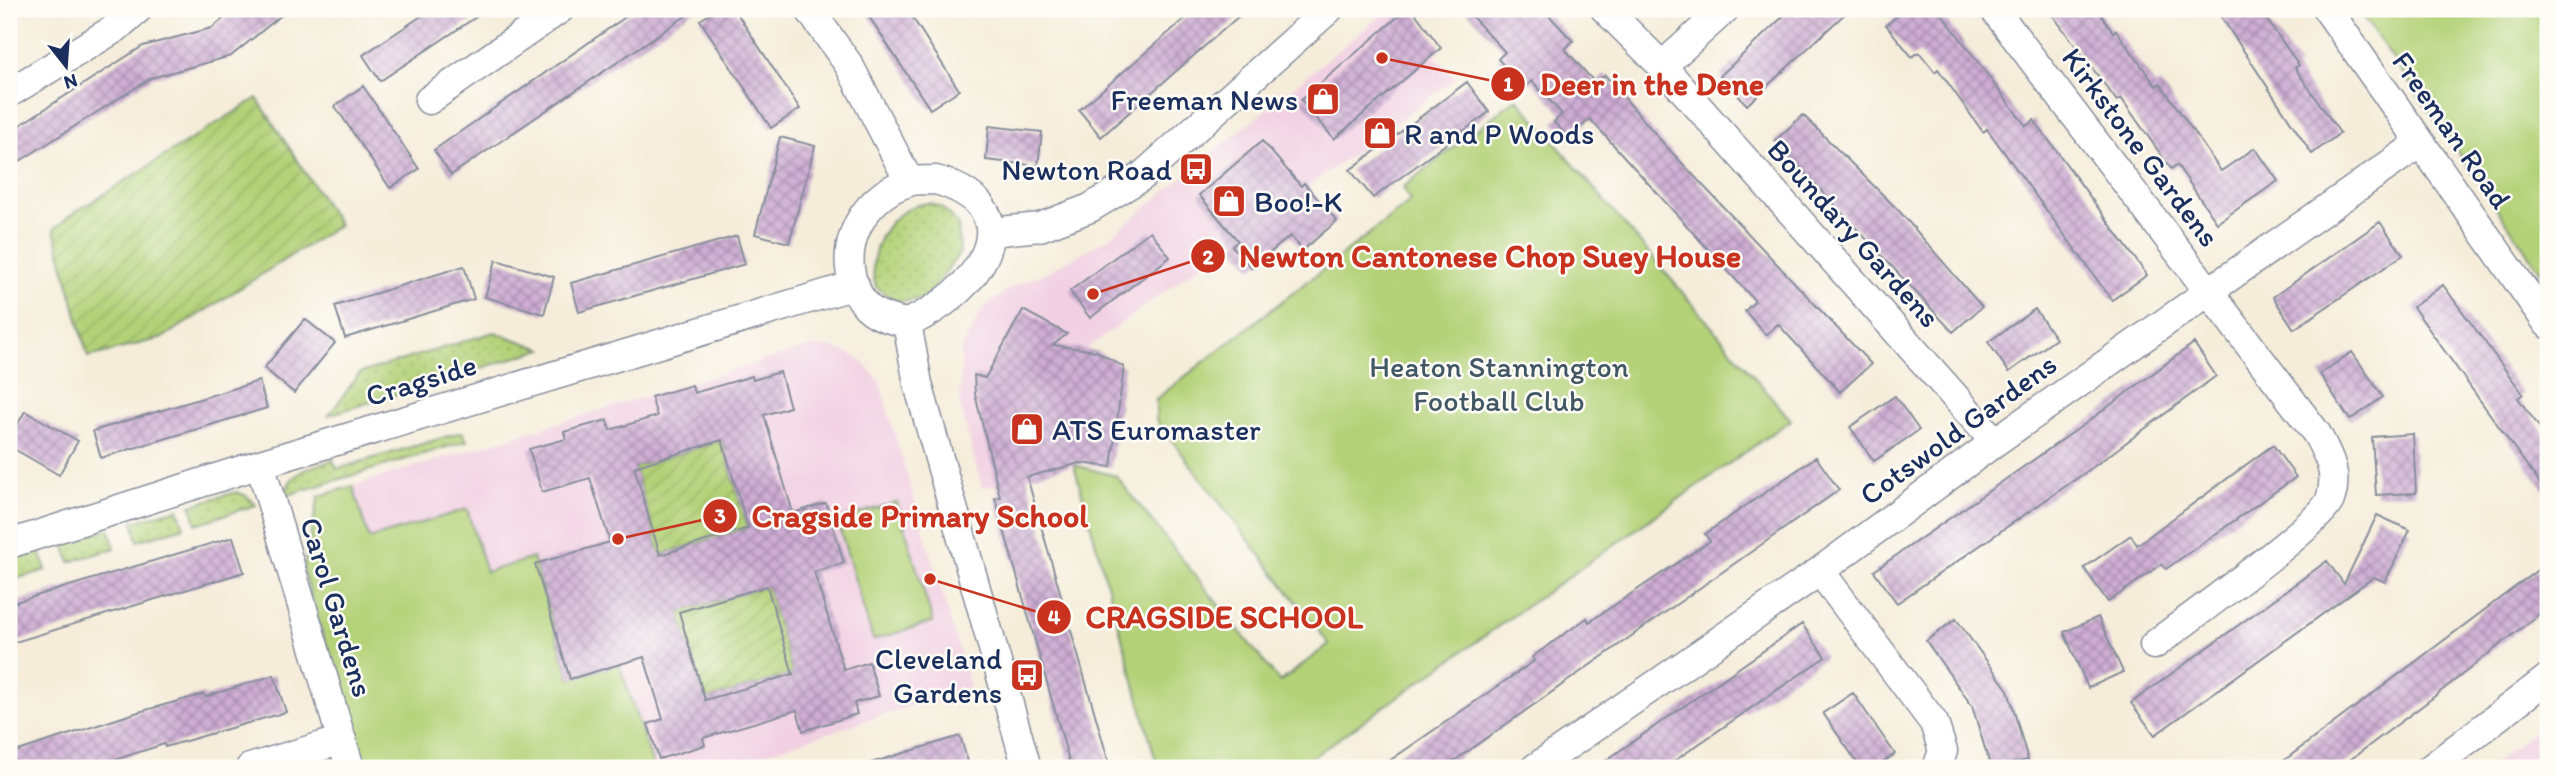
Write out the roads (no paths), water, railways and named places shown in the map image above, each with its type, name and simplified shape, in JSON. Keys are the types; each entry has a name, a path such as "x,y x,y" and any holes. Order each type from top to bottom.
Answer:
{"street":[{"path":"9,93 117,28 138,9"},
{"path":"429,100 560,9"},
{"path":"809,9 849,65 909,181"},
{"path":"991,232 1040,227 1090,208 1141,177 1329,9"},
{"name":"Boundary Gardens","path":"1605,9 1662,66 1994,442"},
{"path":"1662,66 1725,9"},
{"name":"Kirkstone Gardens","path":"1994,9 2318,434 2335,470 2329,502 2305,528 2154,645"},
{"name":"Freeman Road","path":"2327,9 2548,324"},
{"name":"Cotswold Gardens","path":"1535,768 1820,571 1994,442 2420,143"},
{"path":"936,180 961,188 976,200 991,232 988,255 975,274 943,306 907,323 883,317 865,305 855,285 847,258 851,237 867,211 884,195 909,181 936,180"},
{"name":"Cragside","path":"9,544 260,464 855,285"},
{"path":"907,323 918,384 1027,768"},
{"name":"Carol Gardens","path":"260,464 350,768"},
{"path":"1820,571 1934,723 1943,751 1937,768"},
{"path":"2431,768 2548,678"},
{"path":"250,768 342,740"}],"place":[{"name":"Deer in the Dene","path":"1382,58"},
{"name":"Freeman News","path":"1323,99"},
{"name":"R and P Woods","path":"1380,133"},
{"name":"Newton Road","path":"1196,169"},
{"name":"Boo!-K","path":"1229,201"},
{"name":"Newton Cantonese Chop Suey House","path":"1093,294"},
{"name":"ATS Euromaster","path":"1027,429"},
{"name":"Cragside Primary School","path":"618,539"},
{"name":"CRAGSIDE SCHOOL","path":"930,579"},
{"name":"Cleveland Gardens","path":"1027,675"}],"park label":[{"name":"Heaton Stannington Football Club","path":"1499,383"}]}
